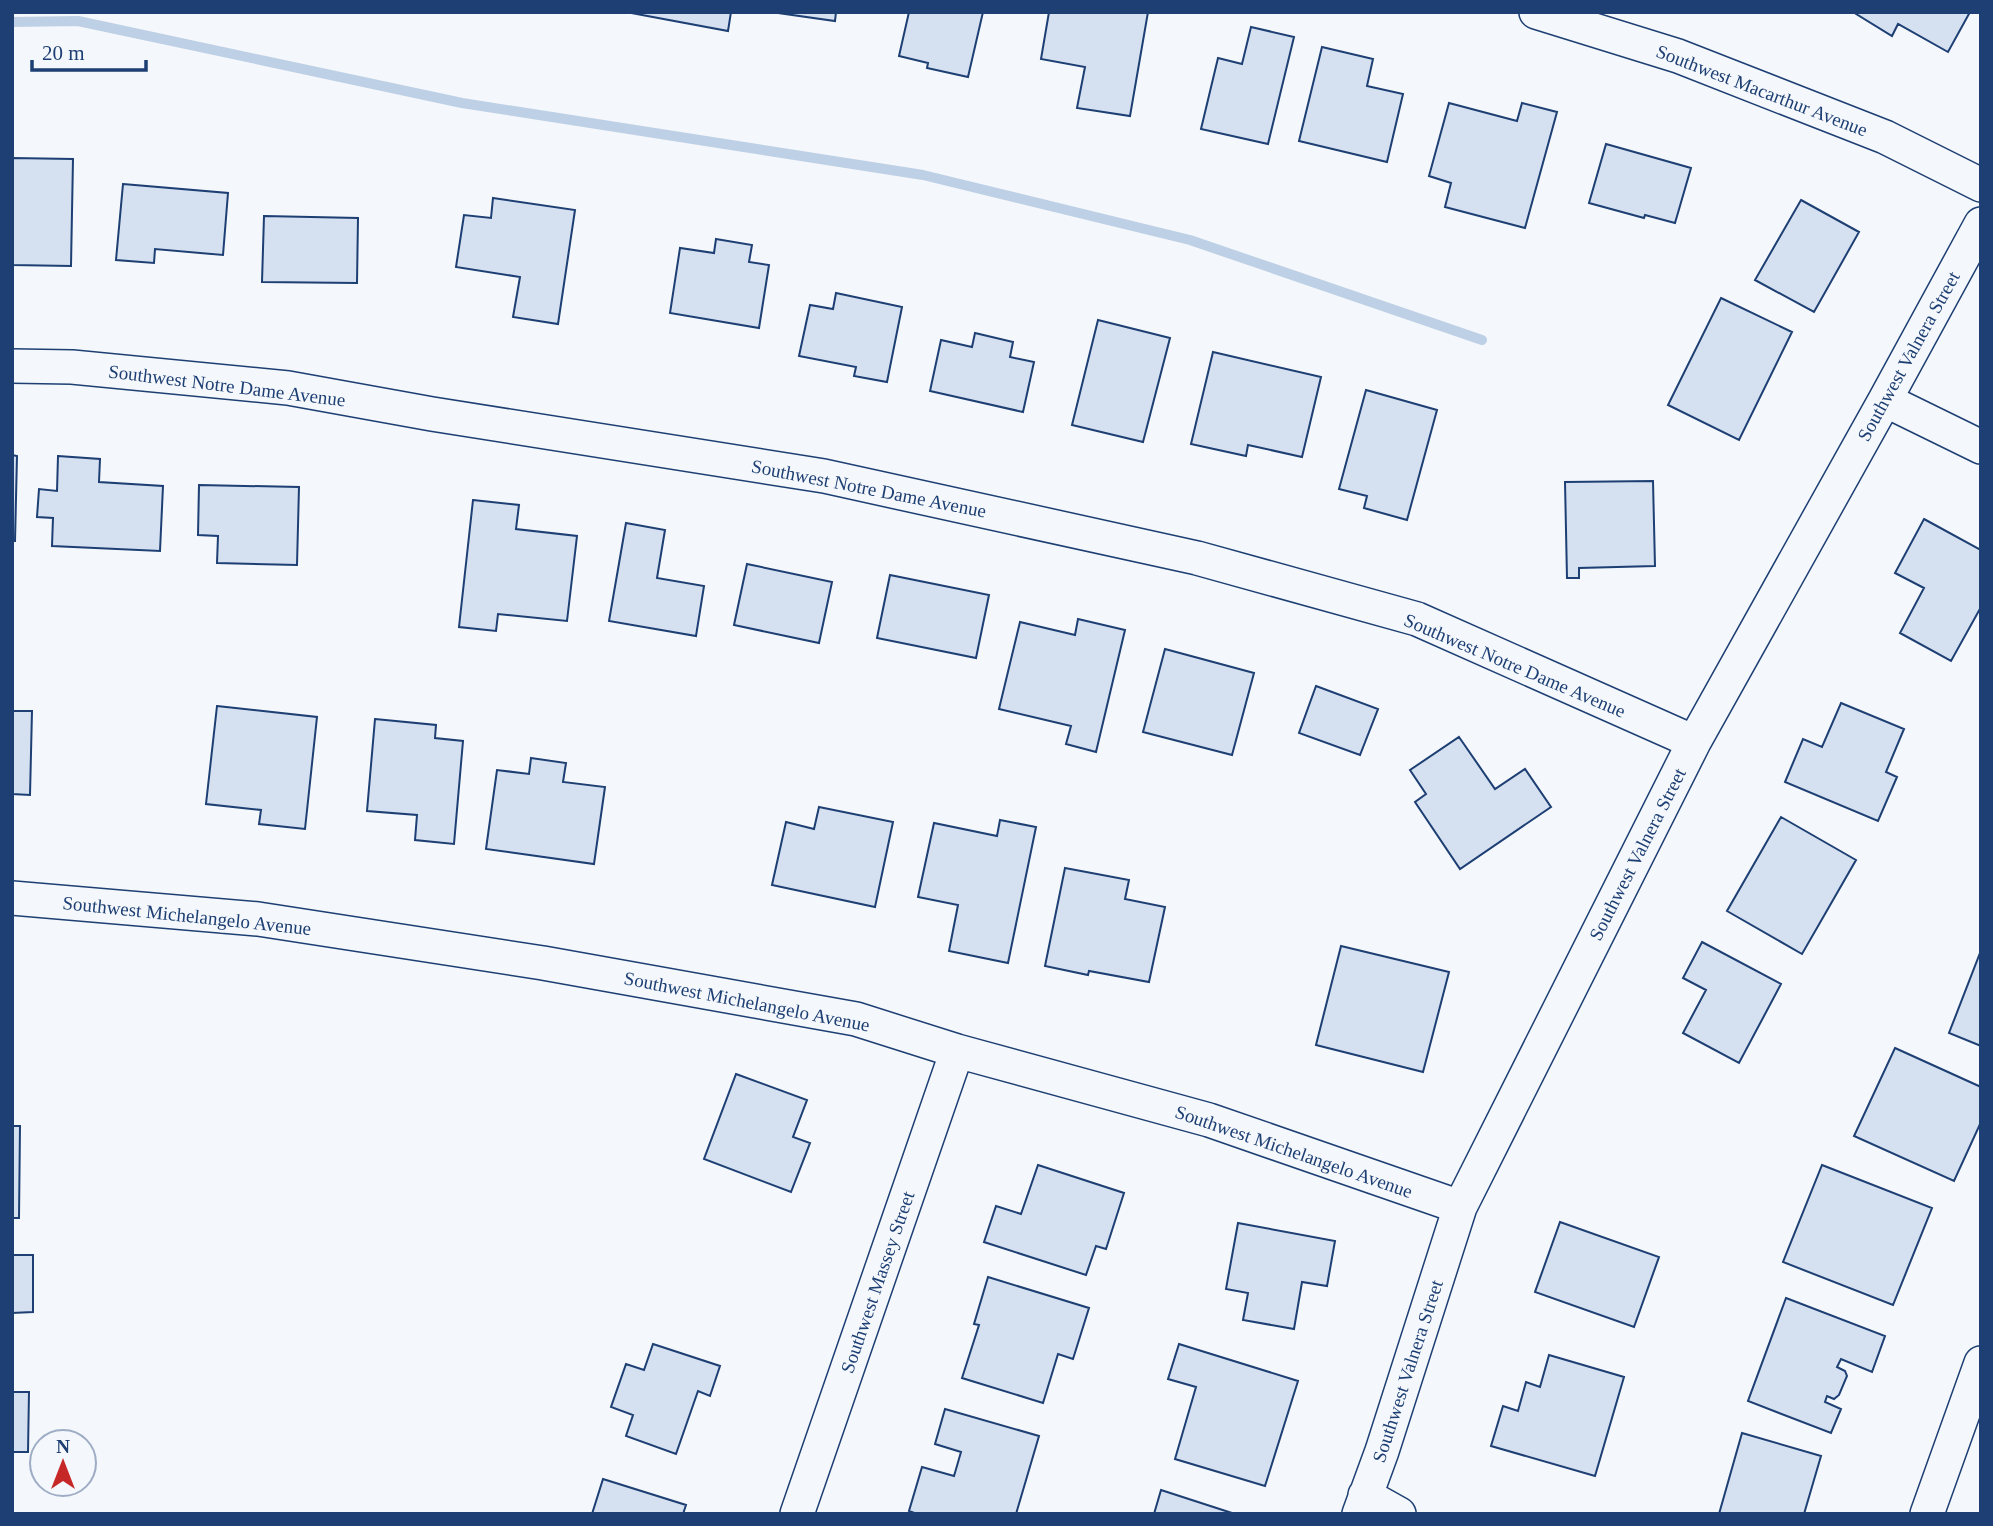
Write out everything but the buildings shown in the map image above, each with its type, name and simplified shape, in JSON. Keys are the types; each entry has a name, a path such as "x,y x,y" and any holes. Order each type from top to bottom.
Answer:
{"street":[{"name":"Southwest Macarthur Avenue","path":"1550,14 1678,56 1885,137 1981,185"},
{"name":"Southwest Valnera Street","path":"1362,1504 1382,1451 1460,1207 1693,742 1981,224"},
{"name":"Southwest Notre Dame Avenue","path":"12,366 72,367 288,388 446,416 824,475 1197,558 1417,620 1693,742"},
{"path":"1885,400 1981,447"},
{"name":"Southwest Michelangelo Avenue","path":"12,898 258,919 543,963 856,1019 957,1051 1209,1119 1460,1207"},
{"name":"Southwest Massey Street","path":"797,1514 957,1051"},
{"path":"1927,1514 1981,1363"},
{"path":"1362,1504 1399,1514"}],"waterway":[{"path":"12,22 78,21 462,103 923,175 1190,240 1482,340"}]}
